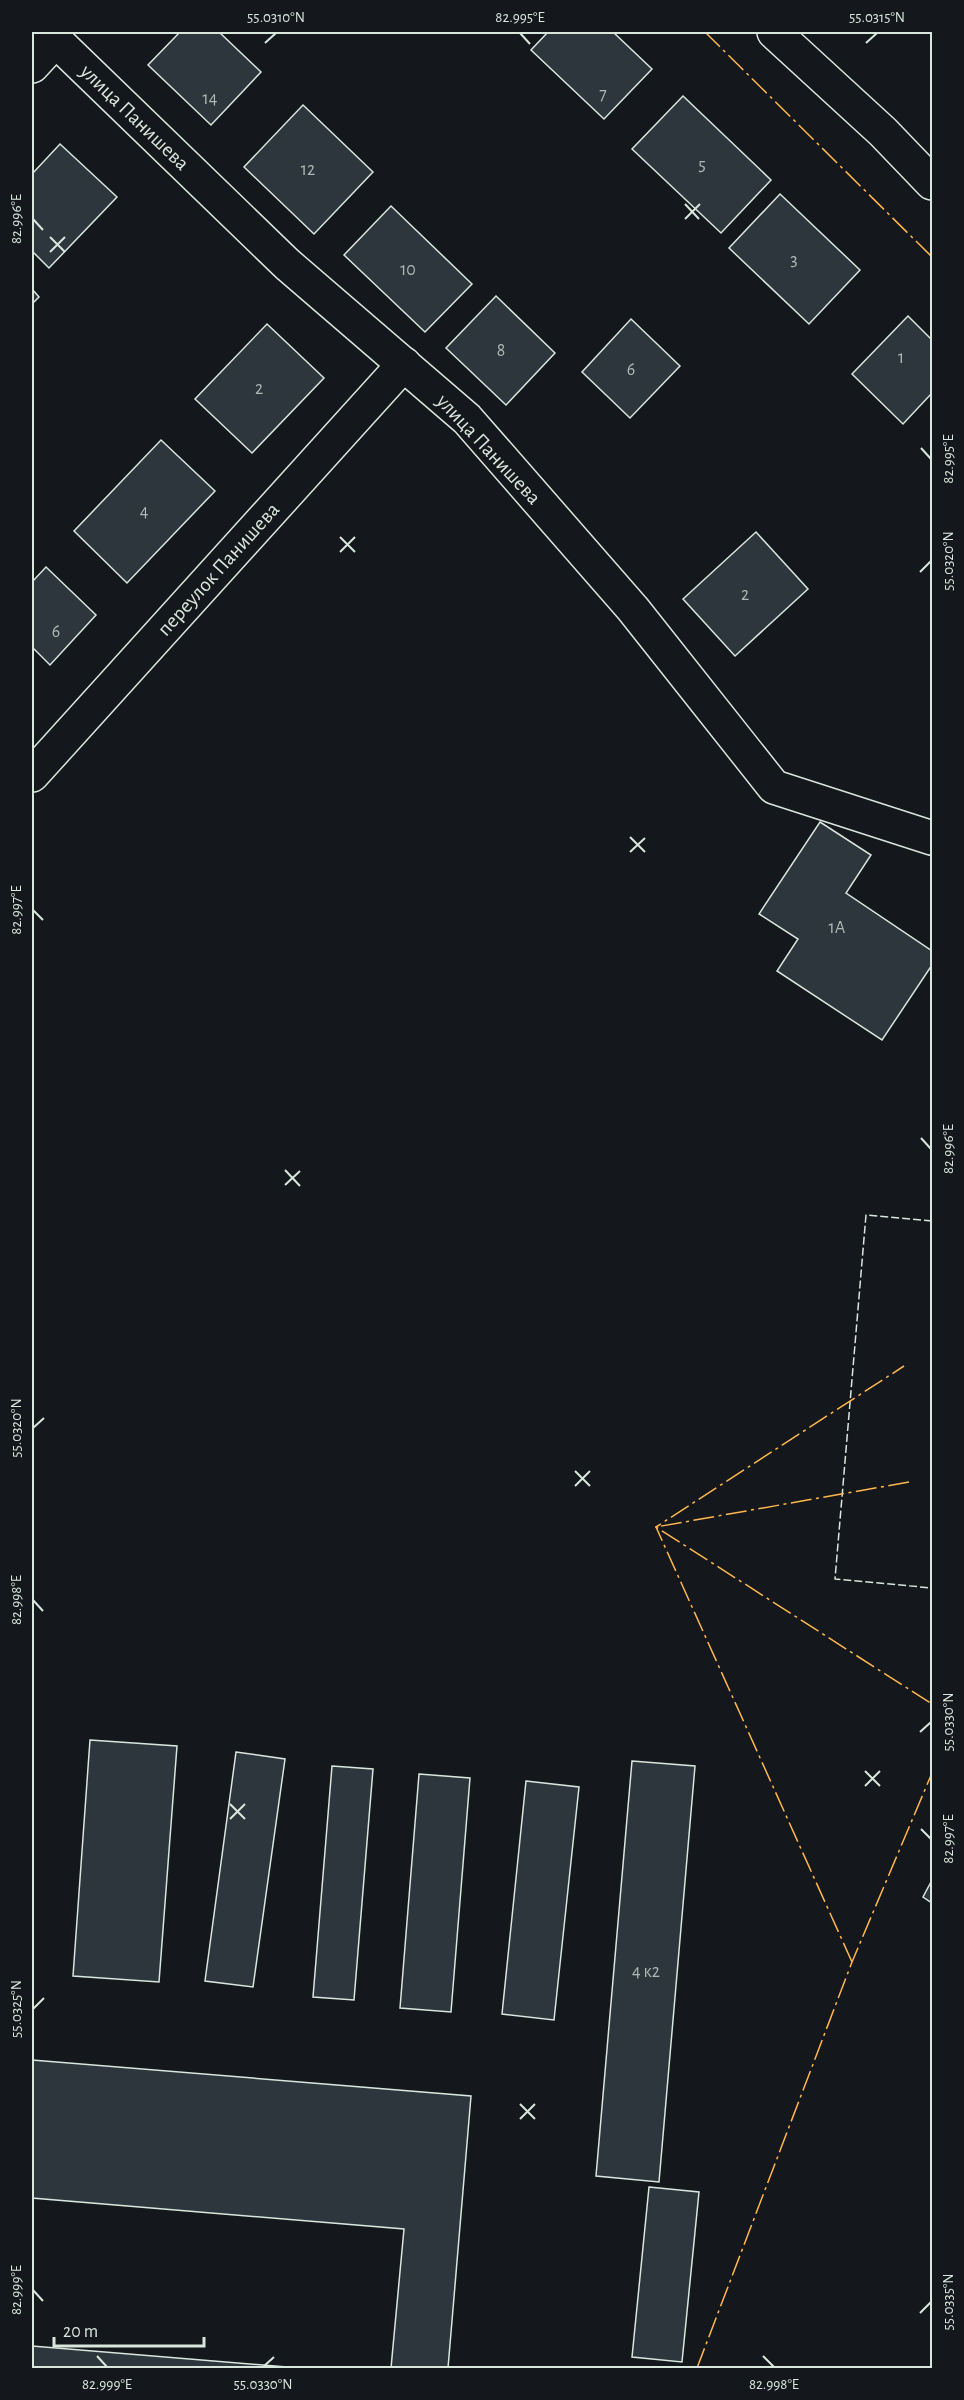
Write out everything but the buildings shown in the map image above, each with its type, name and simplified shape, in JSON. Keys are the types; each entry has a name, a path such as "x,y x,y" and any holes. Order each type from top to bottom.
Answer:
{"street":[{"path":"774,32 883,132 933,183"},
{"path":"32,66 52,36"},
{"name":"улица Панишева","path":"52,36 286,264 467,418 633,609 774,787 933,838"},
{"name":"переулок Панишева","path":"32,774 404,364"}],"fence":[{"path":"932,1221 866,1215 835,1579 932,1588"}],"power":[{"path":"705,32 932,257"},
{"path":"852,1962 656,1527 904,1366"},
{"path":"909,1482 656,1527 932,1704"},
{"path":"697,2368 852,1962 932,1773"}]}
